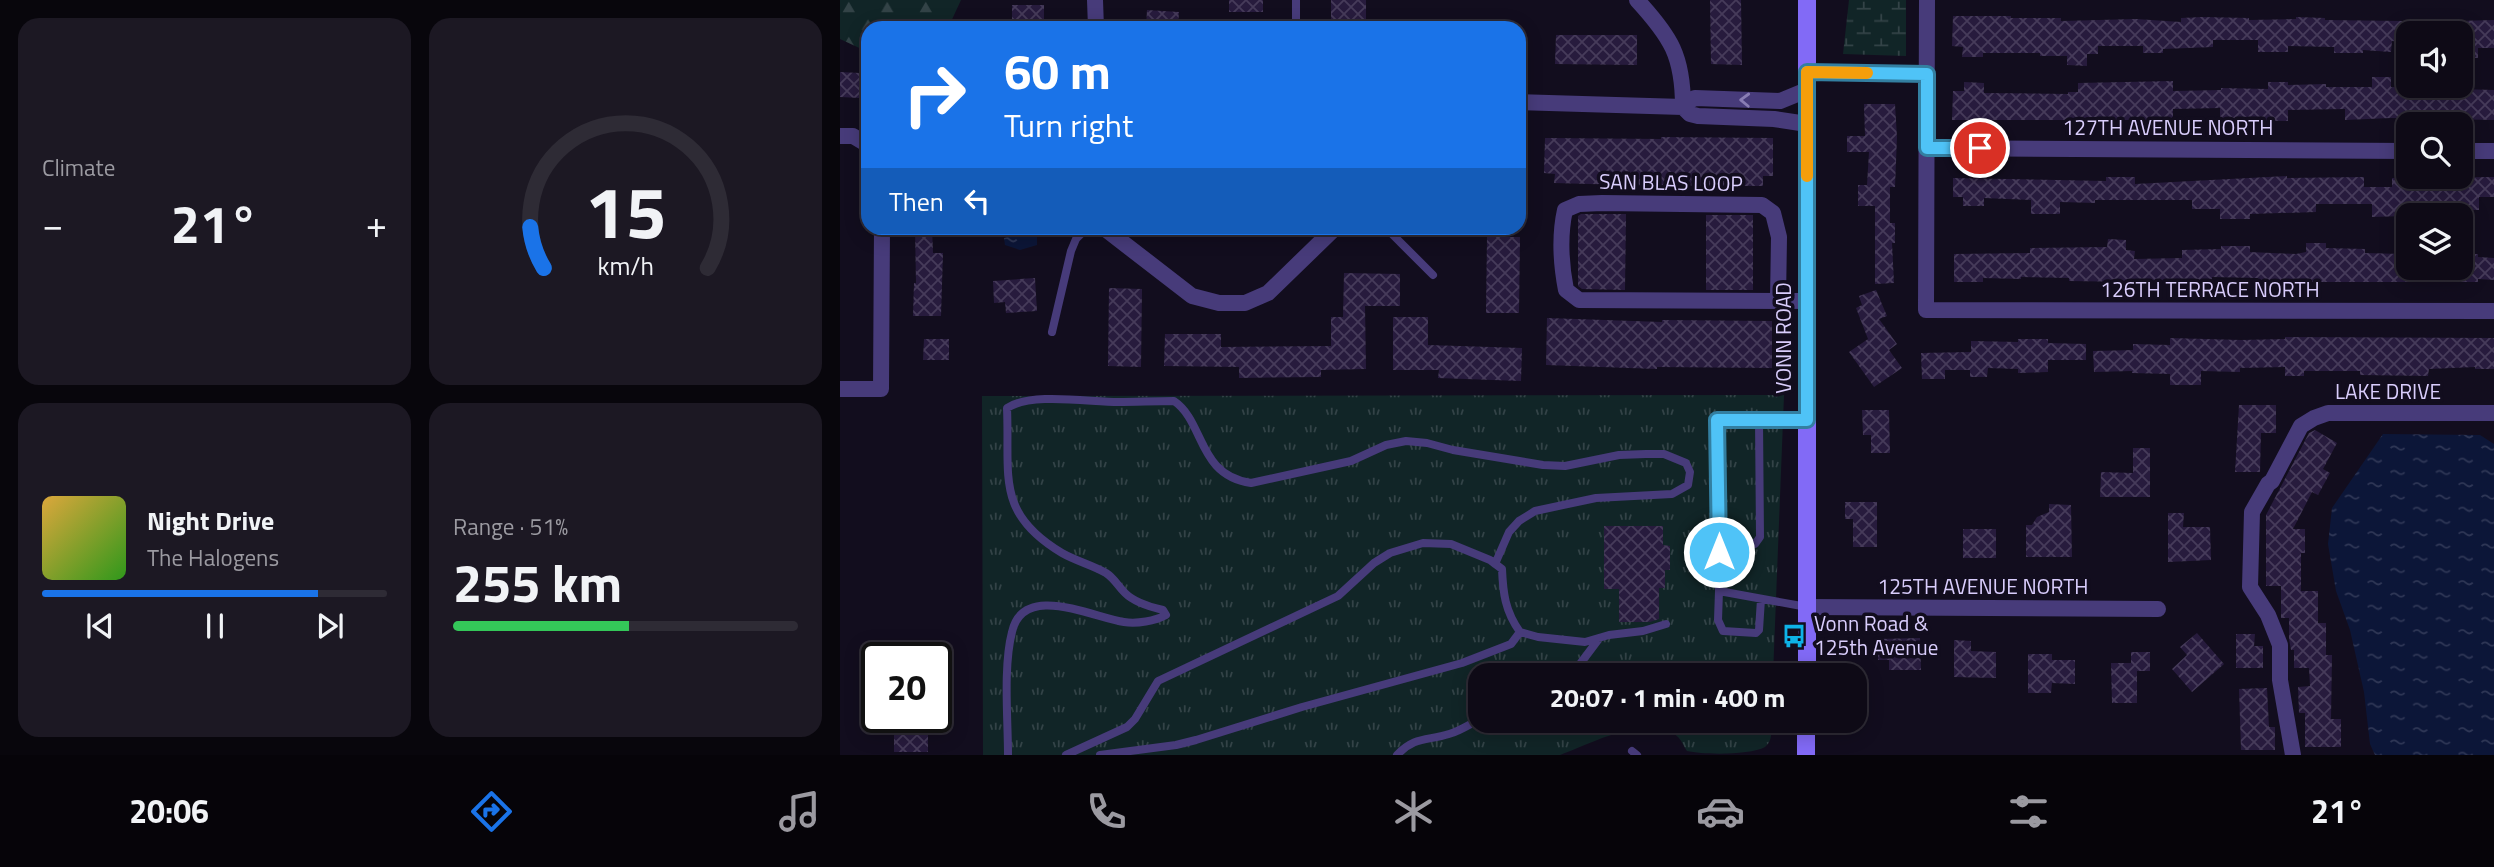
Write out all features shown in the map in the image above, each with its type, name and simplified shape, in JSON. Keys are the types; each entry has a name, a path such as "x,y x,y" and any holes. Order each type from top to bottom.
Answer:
{"street":[{"path":"1095,0 1096,21"},
{"path":"1637,0 1662,27 1675,52 1683,80 1683,107"},
{"name":"VONN ROAD","path":"1807,0 1807,663"},
{"path":"1927,0 1927,148"},
{"path":"1683,107 1695,98 1780,101 1807,81 1927,74"},
{"path":"1526,102 1683,107 1690,114 1699,116 1774,119 1807,124"},
{"path":"840,136 853,136 861,141"},
{"name":"127TH AVENUE NORTH","path":"1927,148 2396,151"},
{"name":"126TH TERRACE NORTH","path":"1927,148 1926,310 2494,311"},
{"path":"2473,151 2494,151"},
{"name":"SAN BLAS LOOP","path":"1778,300 1779,237 1773,213 1762,205 1579,204 1565,210 1561,267 1566,290 1579,300 1807,302"},
{"path":"840,389 881,389 882,235"},
{"path":"1113,235 1192,296 1219,303 1245,303 1268,293 1328,235"},
{"name":"LAKE DRIVE","path":"2293,755 2280,680 2280,645 2268,615 2250,587 2252,512 2301,426 2328,413 2494,413"},
{"name":"125TH AVENUE NORTH","path":"1807,607 2158,609"},
{"path":"1806,733 1806,755"}],"lane":[{"path":"1296,0 1296,21"},
{"path":"1052,332 1070,251 1080,235"},
{"path":"1393,235 1433,275"},
{"path":"1008,755 1007,677 1011,632 1016,620 1030,607 1046,604 1128,623 1158,619 1166,615 1163,610 1150,607 1127,595 1110,575 1064,554 1043,540 1018,514 1012,502 1009,485 1007,408 1015,403 1062,399 1174,401 1187,415 1210,460 1237,481 1251,483 1351,461 1386,445 1406,441 1565,467 1619,455 1646,454 1664,454 1686,463 1690,472 1688,485 1672,494 1596,498 1535,511 1518,521 1495,564"},
{"path":"1760,598 1759,630 1756,633 1723,631 1718,620 1717,420 1807,420"},
{"path":"1718,533 1755,544 1760,537 1759,420"},
{"path":"1066,755 1127,727 1135,719 1158,681 1338,596 1374,563 1404,548 1432,542 1451,544 1495,564 1502,569 1506,608 1520,632 1538,638 1586,642 1666,624"},
{"path":"1719,591 1807,607"},
{"path":"1100,755 1196,740 1302,707 1462,663 1511,644 1520,632"},
{"path":"1581,663 1598,640"},
{"path":"1397,755 1409,743 1454,732 1468,725"}],"green space":[{"path":"840,0 961,0 951,21 861,21 861,49 840,39"},
{"path":"1849,0 1906,0 1906,56 1843,54"},
{"path":"1784,395 1773,663 1468,663 1468,733 1617,733 1560,755 983,755 982,396"},
{"path":"1671,733 1771,733 1765,747 1727,754 1687,751 1678,737"}],"water":[{"path":"1037,235 1037,245 1020,250 1005,245 1004,238"},
{"path":"2383,434 2480,435 2494,444 2494,755 2375,755 2370,744 2364,692 2350,630 2336,591 2328,544 2332,508"}],"building":[{"path":"1229,0 1263,0 1263,12 1229,12"},
{"path":"1331,0 1366,0 1366,20 1331,21"},
{"path":"1710,0 1741,0 1742,65 1711,64"},
{"path":"1012,5 1044,5 1044,21 1012,21"},
{"path":"1147,10 1179,12 1178,21 1146,21"},
{"path":"1953,16 2061,18 2061,21 2136,19 2181,22 2181,18 2202,17 2249,20 2296,17 2403,21 2396,21 2396,41 2392,41 2391,52 2363,50 2363,53 2334,53 2334,47 2288,46 2288,52 2258,52 2258,40 2213,40 2213,47 2163,49 2163,53 2143,53 2143,46 2098,46 2098,54 2087,54 2087,66 2067,65 2067,56 2040,56 2040,53 1983,53 1983,57 1962,57 1963,47 1952,46"},
{"path":"2494,20 2494,48 2478,48 2478,58 2473,58 2473,21 2458,21"},
{"path":"1556,35 1637,35 1637,65 1555,64"},
{"path":"840,72 860,73 859,98 840,97"},
{"path":"2372,77 2391,77 2391,87 2396,87 2396,98 2473,98 2473,89 2494,90 2494,120 2473,120 2473,112 2396,112 2396,118 2345,120 2345,109 2288,110 2288,121 2220,120 2220,108 2173,109 2173,120 1952,120 1953,91 1964,91 1964,82 1984,83 1984,93 2068,94 2078,92 2078,83 2173,81 2173,91 2268,89 2268,82 2288,82 2288,85 2326,84 2326,87 2372,87"},
{"path":"1864,104 1895,104 1895,187 1890,187 1890,223 1895,223 1895,243 1892,243 1894,283 1875,284 1875,206 1858,206 1858,185 1867,185 1869,152 1847,152 1847,136 1865,136"},
{"path":"1545,138 1773,138 1773,176 1763,176 1763,186 1661,186 1554,183 1555,174 1544,173"},
{"path":"2287,176 2364,177 2364,187 2392,187 2392,178 2396,178 2396,189 2473,189 2473,177 2494,177 2494,197 2479,197 2479,210 2473,210 2473,203 2396,203 2396,216 2372,217 2372,204 2316,204 2316,212 2250,214 2250,219 2220,219 2220,209 2192,209 2192,200 2060,202 2060,214 2031,214 2031,200 1984,198 1984,206 1963,206 1963,197 1953,197 1953,178 2106,181 2106,177 2135,177 2135,184"},
{"path":"1626,214 1625,290 1582,289 1578,286 1578,216"},
{"path":"1706,215 1753,215 1753,290 1706,290"},
{"path":"915,235 932,235 933,253 943,253 941,316 913,316 916,283"},
{"path":"1487,237 1520,237 1519,313 1486,313"},
{"path":"2108,239 2126,240 2126,250 2135,251 2134,259 2182,258 2182,250 2221,249 2221,246 2250,246 2250,252 2296,254 2306,252 2306,243 2326,243 2326,248 2365,249 2365,253 2396,254 2396,280 2473,280 2473,254 2478,254 2478,257 2494,258 2494,280 2287,282 2212,277 2212,281 2134,282 2021,277 1983,278 1983,282 1954,282 1954,254 2030,253 2030,248 2107,247"},
{"path":"1344,273 1400,274 1400,306 1365,306 1366,369 1321,370 1321,377 1239,378 1239,367 1164,366 1165,334 1221,334 1221,347 1331,346 1331,317 1343,317"},
{"path":"1035,278 1037,311 1006,313 1005,302 994,303 993,281"},
{"path":"1109,288 1142,289 1141,367 1108,366"},
{"path":"1876,290 1887,316 1879,319 1897,344 1889,350 1902,368 1874,387 1849,352 1868,339 1856,308 1862,305 1859,296"},
{"path":"1393,317 1428,317 1428,345 1522,348 1521,381 1438,378 1439,370 1393,370"},
{"path":"1547,318 1662,322 1772,321 1772,368 1657,369 1546,365"},
{"path":"2285,337 2494,338 2494,369 2429,369 2428,376 2360,375 2360,371 2304,371 2304,376 2285,376 2285,367 2240,368 2240,372 2201,371 2201,385 2170,385 2170,374 2094,372 2093,351 2133,350 2133,344 2170,345 2170,338 2241,340"},
{"path":"924,339 949,339 949,360 923,360"},
{"path":"2018,339 2048,339 2048,343 2086,344 2086,360 2048,360 2048,372 2018,373 2018,369 1988,368 1987,377 1970,377 1970,370 1945,370 1945,379 1922,379 1921,353 1971,352 1971,341 2018,342"},
{"path":"2239,405 2276,405 2276,433 2261,433 2260,472 2235,472"},
{"path":"1862,410 1889,410 1890,453 1871,453 1871,435 1863,435"},
{"path":"2315,430 2337,443 2323,469 2330,473 2318,495 2312,492 2293,529 2305,529 2305,553 2301,553 2301,591 2318,591 2318,623 2326,623 2326,655 2332,655 2331,719 2341,719 2341,747 2305,747 2305,713 2299,713 2298,687 2310,686 2309,668 2294,668 2289,618 2281,618 2281,586 2266,586 2266,515 2309,433"},
{"path":"2133,448 2150,448 2150,497 2100,497 2101,472 2133,473"},
{"path":"1845,502 1877,502 1877,547 1853,547 1853,519 1845,519"},
{"path":"2049,504 2071,505 2072,557 2026,557 2026,525 2032,525 2037,517 2049,512"},
{"path":"2168,513 2184,513 2183,527 2210,527 2211,560 2168,562"},
{"path":"1604,526 1663,526 1663,545 1670,546 1670,570 1665,570 1665,588 1659,588 1659,619 1650,622 1619,622 1619,589 1604,589"},
{"path":"1963,529 1996,529 1996,558 1963,558"},
{"path":"2197,633 2224,664 2192,692 2172,669 2187,655 2180,647"},
{"path":"2236,634 2255,634 2254,646 2263,646 2263,668 2236,668"},
{"path":"1920,638 1921,670 1889,670 1889,660 1878,660 1878,639"},
{"path":"1954,640 1971,641 1971,651 1996,652 1996,678 1954,677"},
{"path":"2131,652 2150,652 2150,671 2137,671 2137,703 2112,703 2111,663 2131,663"},
{"path":"2028,654 2052,654 2052,660 2075,660 2075,684 2052,683 2051,693 2028,693"},
{"path":"2267,688 2269,727 2275,727 2275,750 2241,750 2239,689"},
{"path":"894,733 928,733 928,752 894,752"}],"slow traffic":[{"path":"1807,176 1807,72 1867,73"}],"place":[{"name":"Vonn Road & 125th Avenue","path":"1794,636"}],"route":[{"path":"1719,552 1717,420 1807,420 1807,72 1927,74 1927,148 1980,148"}]}
